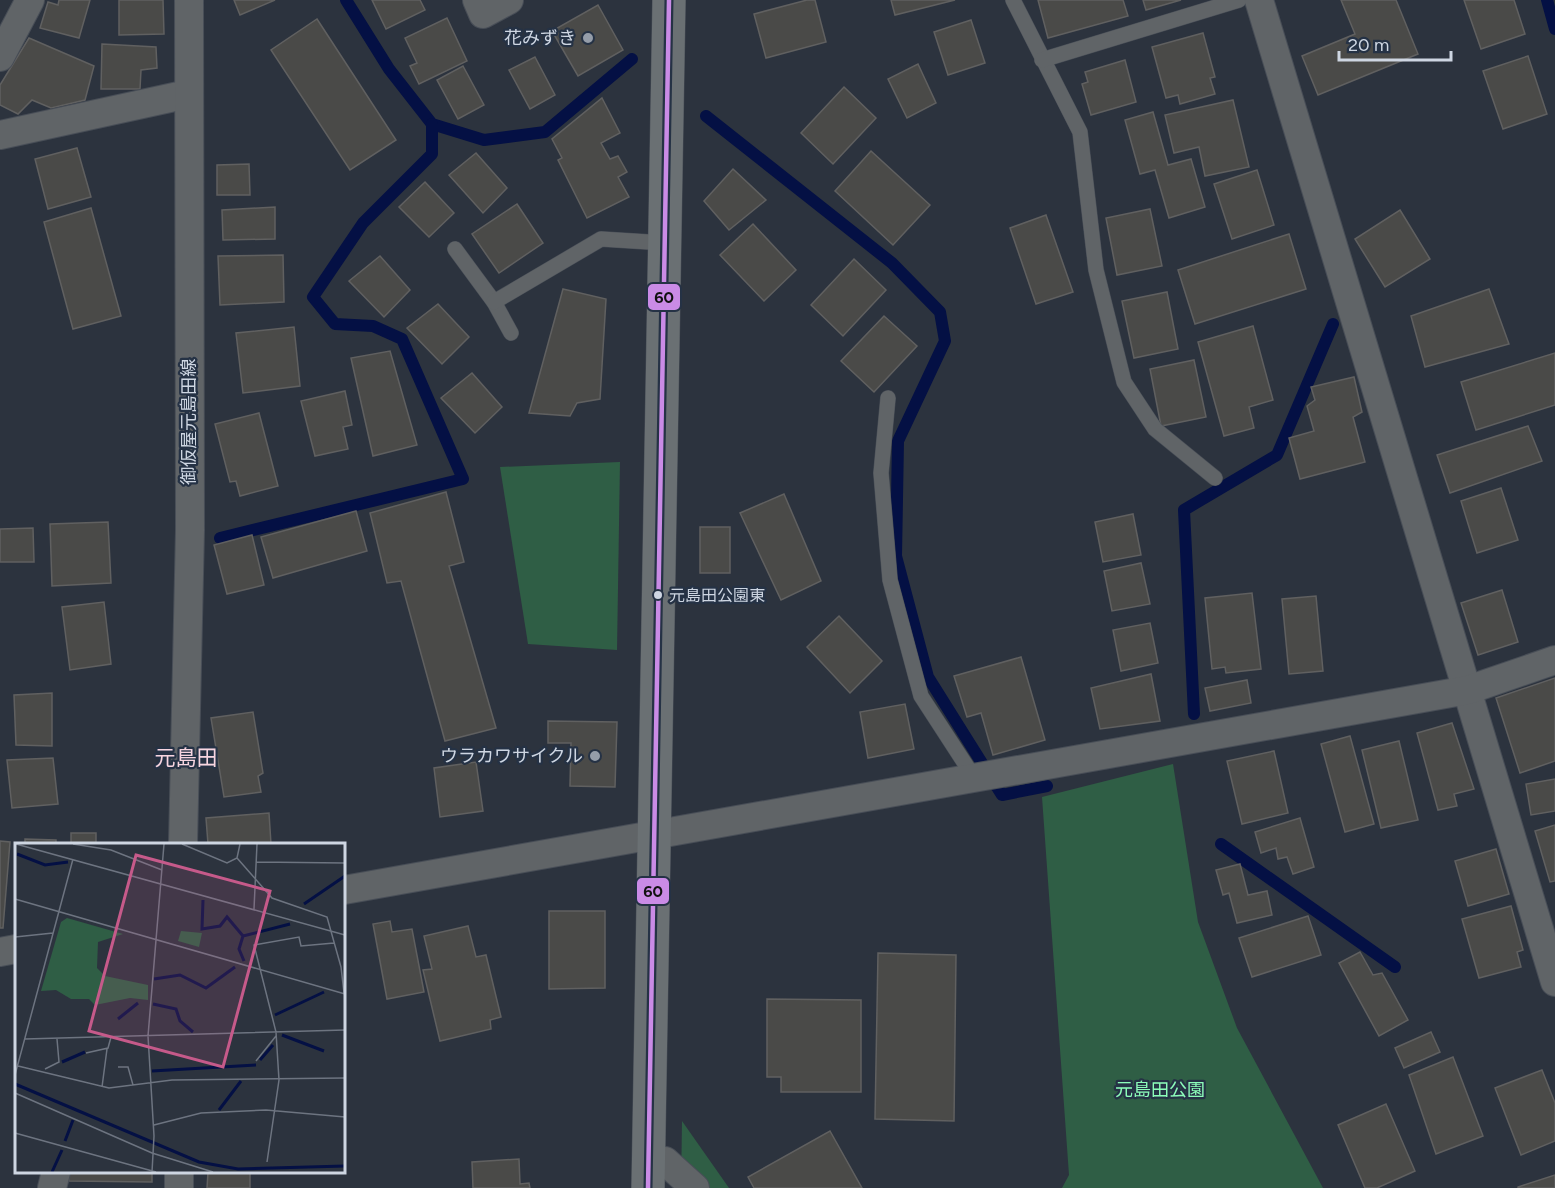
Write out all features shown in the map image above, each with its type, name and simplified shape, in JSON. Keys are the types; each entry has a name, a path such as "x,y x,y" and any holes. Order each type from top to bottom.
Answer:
{"street":[{"path":"0,57 30,0"},
{"name":"御仮屋元島田線","path":"183,843 190,530 189,0"},
{"path":"477,0 483,14 509,0"},
{"path":"669,0 653,835 656,1175 695,1188"},
{"path":"1259,0 1555,982"},
{"path":"0,135 188,94"},
{"path":"345,890 1468,690 1555,660"},
{"path":"0,952 15,949"},
{"path":"52,1188 56,1173"}],"lane":[{"path":"1013,0 1080,132 1096,270 1124,382 1155,429 1215,478"},
{"path":"1042,60 1239,0"},
{"path":"494,302 601,239 665,243"},
{"path":"455,249 494,302 511,333"},
{"path":"888,398 881,473 890,580 921,696 975,779"}],"green space":[{"path":"620,462 617,650 528,644 500,467"},
{"name":"元島田公園","path":"1173,764 1198,922 1237,1028 1323,1188 1062,1188 1069,1175 1042,797"},
{"path":"682,1121 729,1188 681,1188"}],"building":[{"path":"59,0 90,0 79,38 40,28 48,2 58,5"},
{"path":"119,0 163,0 164,34 119,35"},
{"path":"234,0 275,0 240,15"},
{"path":"372,0 420,0 425,10 386,29"},
{"path":"815,0 826,42 766,58 754,14"},
{"path":"891,0 955,0 895,15"},
{"path":"1038,0 1123,0 1128,16 1048,38"},
{"path":"1143,0 1181,0 1146,10"},
{"path":"1341,0 1396,0 1418,54 1318,95 1302,56 1355,34"},
{"path":"1464,0 1514,0 1525,34 1481,49"},
{"path":"598,5 623,50 578,76 552,31"},
{"path":"447,18 467,61 419,84 410,66 417,63 405,38"},
{"path":"317,19 396,140 350,170 271,50"},
{"path":"971,20 985,63 948,75 934,32"},
{"path":"1203,33 1215,77 1210,78 1215,94 1180,104 1178,95 1166,98 1152,47"},
{"path":"29,38 94,66 85,100 51,108 32,100 18,114 0,105 0,85"},
{"path":"102,44 156,47 157,68 141,70 140,89 101,89"},
{"path":"1528,56 1547,114 1503,129 1483,71"},
{"path":"535,57 555,95 530,109 509,70"},
{"path":"1125,60 1136,102 1091,115 1082,84 1088,82 1085,72"},
{"path":"918,64 936,103 907,118 888,79"},
{"path":"463,66 484,105 458,119 437,80"},
{"path":"844,87 876,118 833,164 801,133"},
{"path":"602,98 620,133 601,143 610,159 618,156 627,172 618,177 629,197 587,218 558,160 562,158 552,139"},
{"path":"1233,100 1249,167 1205,176 1199,147 1174,153 1165,115"},
{"path":"1153,112 1168,165 1191,159 1205,207 1169,218 1155,170 1140,174 1125,120"},
{"path":"77,148 91,197 48,209 35,159"},
{"path":"871,151 930,205 893,245 835,191"},
{"path":"476,153 507,188 483,213 449,175"},
{"path":"249,164 250,195 217,195 217,165"},
{"path":"733,169 766,200 729,230 704,201"},
{"path":"1257,170 1274,225 1232,239 1214,184"},
{"path":"425,182 454,213 429,237 399,207"},
{"path":"517,204 543,243 499,273 472,234"},
{"path":"275,207 275,239 223,240 222,210"},
{"path":"91,208 121,316 73,329 44,222"},
{"path":"1150,209 1162,266 1117,275 1106,218"},
{"path":"1400,210 1430,259 1385,287 1355,239"},
{"path":"1046,215 1073,292 1036,304 1010,228"},
{"path":"753,224 796,270 764,301 720,255"},
{"path":"1289,234 1306,289 1195,324 1178,270"},
{"path":"283,255 284,302 220,305 218,256"},
{"path":"380,256 410,290 384,317 349,281"},
{"path":"854,259 886,290 843,336 811,305"},
{"path":"563,289 606,299 600,399 577,403 570,416 529,413"},
{"path":"1489,289 1509,344 1425,367 1411,316"},
{"path":"1167,292 1178,349 1134,358 1122,301"},
{"path":"438,304 469,337 442,364 407,328"},
{"path":"884,316 917,346 874,392 841,361"},
{"path":"1253,326 1273,400 1249,407 1254,428 1224,436 1198,342"},
{"path":"294,327 300,386 243,393 236,333"},
{"path":"390,351 417,445 373,456 351,358"},
{"path":"1555,353 1555,405 1476,430 1461,382"},
{"path":"1194,360 1206,417 1161,426 1150,369"},
{"path":"472,373 502,407 475,433 441,398"},
{"path":"1354,377 1362,412 1353,417 1365,462 1300,479 1289,438 1314,431 1307,406 1315,400 1311,387"},
{"path":"345,391 352,425 343,427 348,449 315,456 301,401"},
{"path":"259,413 278,486 240,496 236,481 230,482 215,424"},
{"path":"1528,426 1542,461 1450,493 1437,455"},
{"path":"1501,488 1518,540 1477,553 1461,501"},
{"path":"446,492 464,562 449,566 496,728 445,741 401,581 387,583 370,513"},
{"path":"784,494 821,581 781,600 740,513"},
{"path":"356,511 367,551 273,578 261,537"},
{"path":"1133,514 1141,555 1103,562 1095,522"},
{"path":"108,522 111,583 52,586 50,524"},
{"path":"700,527 730,527 730,573 700,573"},
{"path":"33,528 34,562 0,562 0,529"},
{"path":"252,535 264,585 227,594 214,545"},
{"path":"1141,563 1150,604 1112,611 1104,571"},
{"path":"1502,590 1518,642 1478,655 1461,603"},
{"path":"1252,593 1261,669 1226,673 1225,667 1212,669 1205,598"},
{"path":"1316,596 1323,671 1289,674 1282,599"},
{"path":"104,602 111,664 70,670 62,607"},
{"path":"839,616 882,661 850,693 807,647"},
{"path":"1150,623 1158,663 1121,671 1113,630"},
{"path":"1021,657 1045,740 993,755 981,713 967,717 954,676"},
{"path":"1151,674 1160,721 1100,729 1091,688"},
{"path":"1555,678 1555,761 1520,773 1496,698"},
{"path":"1247,680 1251,703 1210,711 1205,688"},
{"path":"52,693 52,746 16,745 14,695"},
{"path":"905,704 914,749 868,758 860,712"},
{"path":"253,712 263,773 258,776 261,792 224,797 211,718"},
{"path":"548,721 617,722 615,787 570,786 571,743 548,743"},
{"path":"1452,723 1474,789 1454,794 1457,806 1438,810 1417,733"},
{"path":"1350,736 1374,824 1345,832 1321,744"},
{"path":"1399,741 1418,820 1381,828 1362,750"},
{"path":"1274,751 1288,813 1242,824 1227,761"},
{"path":"53,758 58,804 12,808 7,760"},
{"path":"476,762 483,811 440,817 434,768"},
{"path":"1555,779 1555,811 1531,815 1526,784"},
{"path":"269,813 271,843 208,843 206,818"},
{"path":"1300,818 1314,867 1293,874 1287,857 1278,859 1276,848 1261,853 1255,832"},
{"path":"1555,825 1555,881 1550,882 1535,831"},
{"path":"71,833 96,833 96,843 71,843"},
{"path":"25,839 56,840 56,843 25,843"},
{"path":"0,841 10,842 3,928 0,928"},
{"path":"1496,849 1509,894 1468,906 1455,861"},
{"path":"1240,864 1248,895 1267,891 1272,915 1237,923 1229,893 1223,895 1216,870"},
{"path":"1511,906 1523,950 1517,952 1521,967 1479,978 1462,919"},
{"path":"549,911 605,911 605,988 549,989"},
{"path":"1308,916 1321,955 1252,977 1239,938"},
{"path":"390,921 392,932 412,929 424,992 387,999 373,924"},
{"path":"468,926 476,957 486,955 501,1017 490,1020 491,1029 440,1041 423,970 432,969 424,936"},
{"path":"1360,952 1373,975 1382,973 1408,1020 1379,1036 1339,963"},
{"path":"878,953 956,955 954,1121 875,1119"},
{"path":"767,999 861,1000 861,1092 781,1092 781,1077 767,1077"},
{"path":"1431,1032 1440,1052 1404,1068 1395,1048"},
{"path":"1453,1057 1483,1136 1436,1154 1409,1075"},
{"path":"1542,1070 1555,1103 1555,1141 1521,1155 1495,1088"},
{"path":"1386,1104 1415,1171 1377,1188 1365,1188 1338,1125"},
{"path":"830,1131 862,1188 754,1188 748,1177"},
{"path":"519,1159 520,1184 529,1183 530,1188 473,1188 472,1162"},
{"path":"69,1173 152,1173 152,1182 69,1181"},
{"path":"208,1173 250,1173 250,1188 207,1188"},
{"path":"1555,1175 1555,1188 1518,1188 1518,1187"}],"waterway":[{"path":"346,0 389,69 432,124 484,140 545,132 632,59"},
{"path":"1547,0 1555,29"},
{"path":"706,116 892,263 940,312 945,341 898,441 896,556 928,677 1002,795 1047,786"},
{"path":"220,538 463,479 402,339 373,326 335,324 313,297 363,223 432,154 432,124"},
{"path":"1194,714 1184,510 1277,455 1333,324"},
{"path":"1221,844 1395,967"}],"transit line":[{"name":"60","path":"648,1188 669,0"}],"place":[{"name":"花みずき","path":"588,38"},
{"name":"元島田公園東","path":"658,595"},
{"name":"ウラカワサイクル","path":"595,756"}],"district":[{"name":"元島田","path":"186,758"}]}
